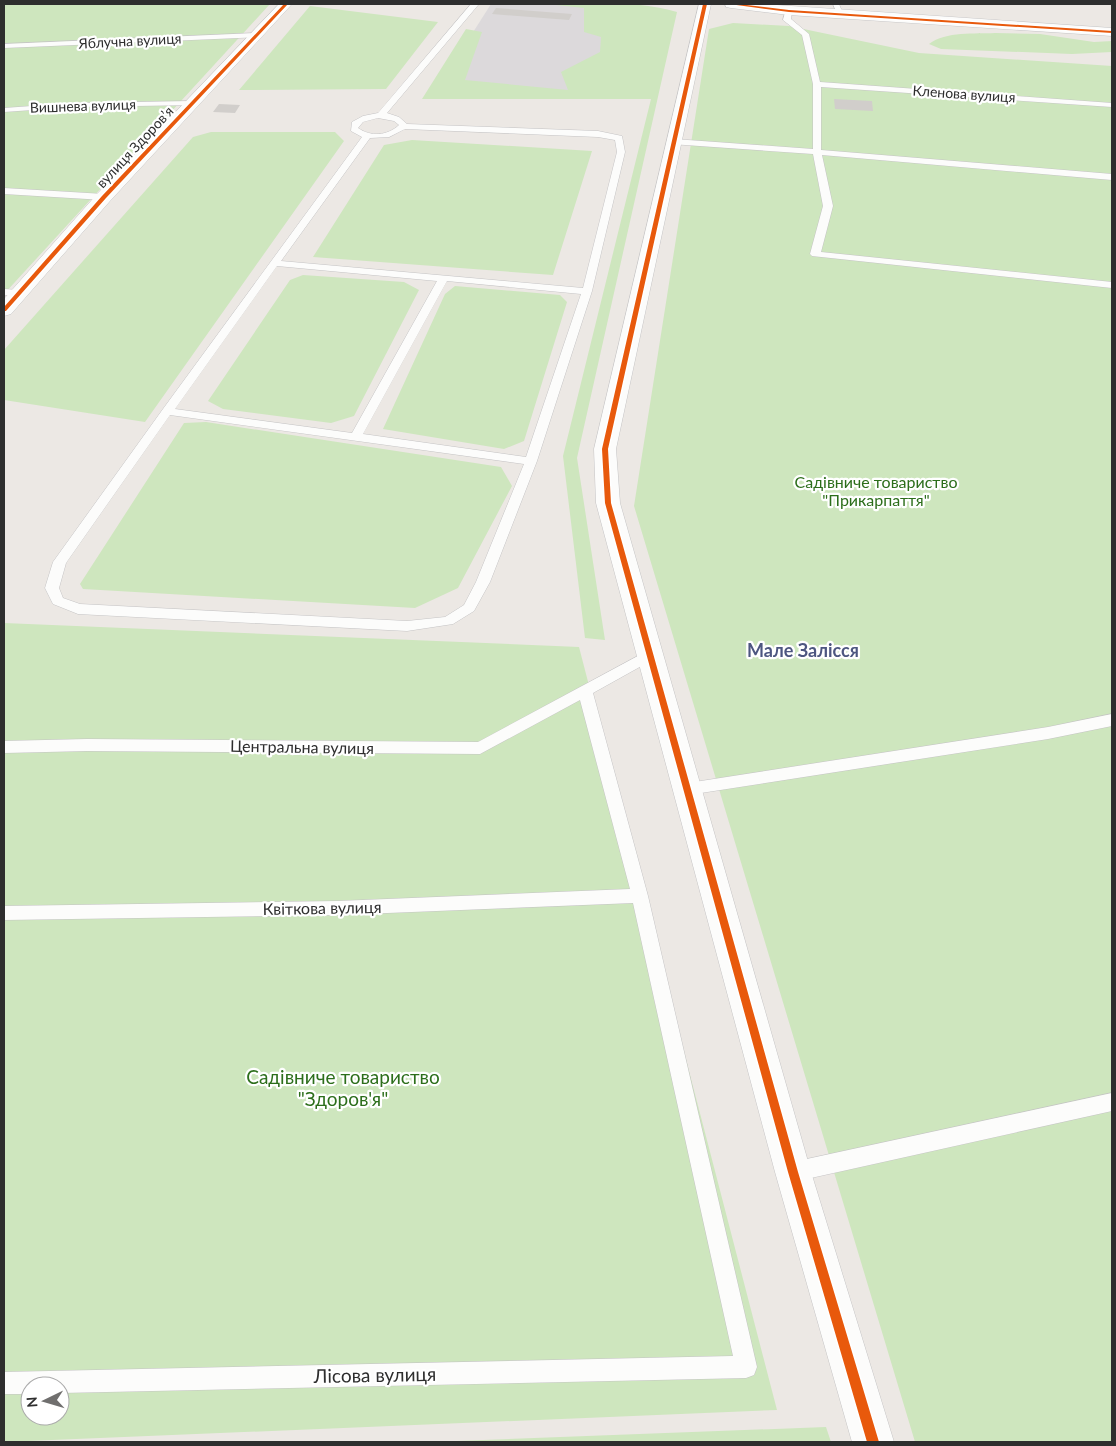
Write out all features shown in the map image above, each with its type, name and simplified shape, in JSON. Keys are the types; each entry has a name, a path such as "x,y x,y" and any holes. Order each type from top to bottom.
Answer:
{"street":[{"name":"вулиця Здоровʼя","path":"4,310 12,293 286,4"},
{"path":"705,4 605,449 608,503 793,1172 873,1442"},
{"path":"730,4 789,11 839,9 1112,32"}],"lane":[{"path":"380,116 475,4"},
{"path":"789,11 787,20 805,34 817,84 817,152 828,206 815,254 1112,284"},
{"name":"Яблучна вулиця","path":"4,46 257,35"},
{"name":"Кленова вулиця","path":"817,84 1112,106"},
{"name":"Вишнева вулиця","path":"4,110 74,105 193,103"},
{"path":"380,116 397,118 402,122 403,126 399,131 390,134 368,136 354,129 355,124 360,120 380,116"},
{"path":"368,136 274,263 60,562 52,588 58,601 78,608 407,626 448,621 468,608 483,582 531,461 587,291 622,152 619,138 598,134 403,126"},
{"path":"674,142 1112,177"},
{"path":"4,191 104,197"},
{"path":"274,263 587,291"},
{"path":"356,437 443,278"},
{"path":"167,411 531,461"},
{"name":"Центральна вулиця","path":"4,747 87,745 480,748 649,654"},
{"path":"585,691 640,896"},
{"path":"688,789 1048,733 1112,720"},
{"name":"Квіткова вулиця","path":"4,913 338,908 640,896"},
{"name":"Лісова вулиця","path":"4,1383 746,1367 640,896"},
{"path":"793,1172 1112,1102"}],"shaded area":[{"path":"491,4 565,4 673,12 651,97 435,92"}],"green space":[{"path":"4,4 270,4 4,294"},
{"path":"547,4 629,4 677,12 577,458 605,640 585,638 563,456 651,99 422,99 466,29 482,32 465,80 568,90 561,72 600,52 601,37 584,32 584,8"},
{"path":"310,6 438,22 386,89 239,90"},
{"name":"Садівниче товариство \"Прикарпаття\"","path":"733,23 789,26 919,53 1112,66 1112,1442 915,1442 634,506 709,29"},
{"path":"995,33 1040,34 1094,42 1112,41 1112,52 1072,54 941,49 929,44 952,35"},
{"path":"211,132 335,132 344,141 145,422 4,400 4,350 193,137"},
{"path":"412,140 592,151 553,275 313,257 384,145"},
{"path":"303,275 404,282 419,290 354,416 331,423 223,409 208,401 290,280"},
{"path":"455,286 560,295 567,302 524,441 504,449 383,429 445,294"},
{"path":"206,422 501,467 512,486 458,588 415,608 83,589 80,584 184,423"},
{"name":"Садівниче товариство \"Здоров'я\"","path":"4,623 579,647 777,1410 4,1442"},
{"path":"826,1427 831,1442 429,1442"}],"building":[{"path":"496,8 572,14 569,20 492,14"},
{"path":"834,99 872,101 873,111 835,109"},
{"path":"219,104 240,105 235,113 213,112"}],"cycle path":[{"path":"4,310 104,197 286,4"},
{"path":"705,4 605,449 608,503 793,1172 873,1442"},
{"path":"731,4 789,11 1112,32"}],"district":[{"name":"Мале Залісся","path":"803,651"}]}
